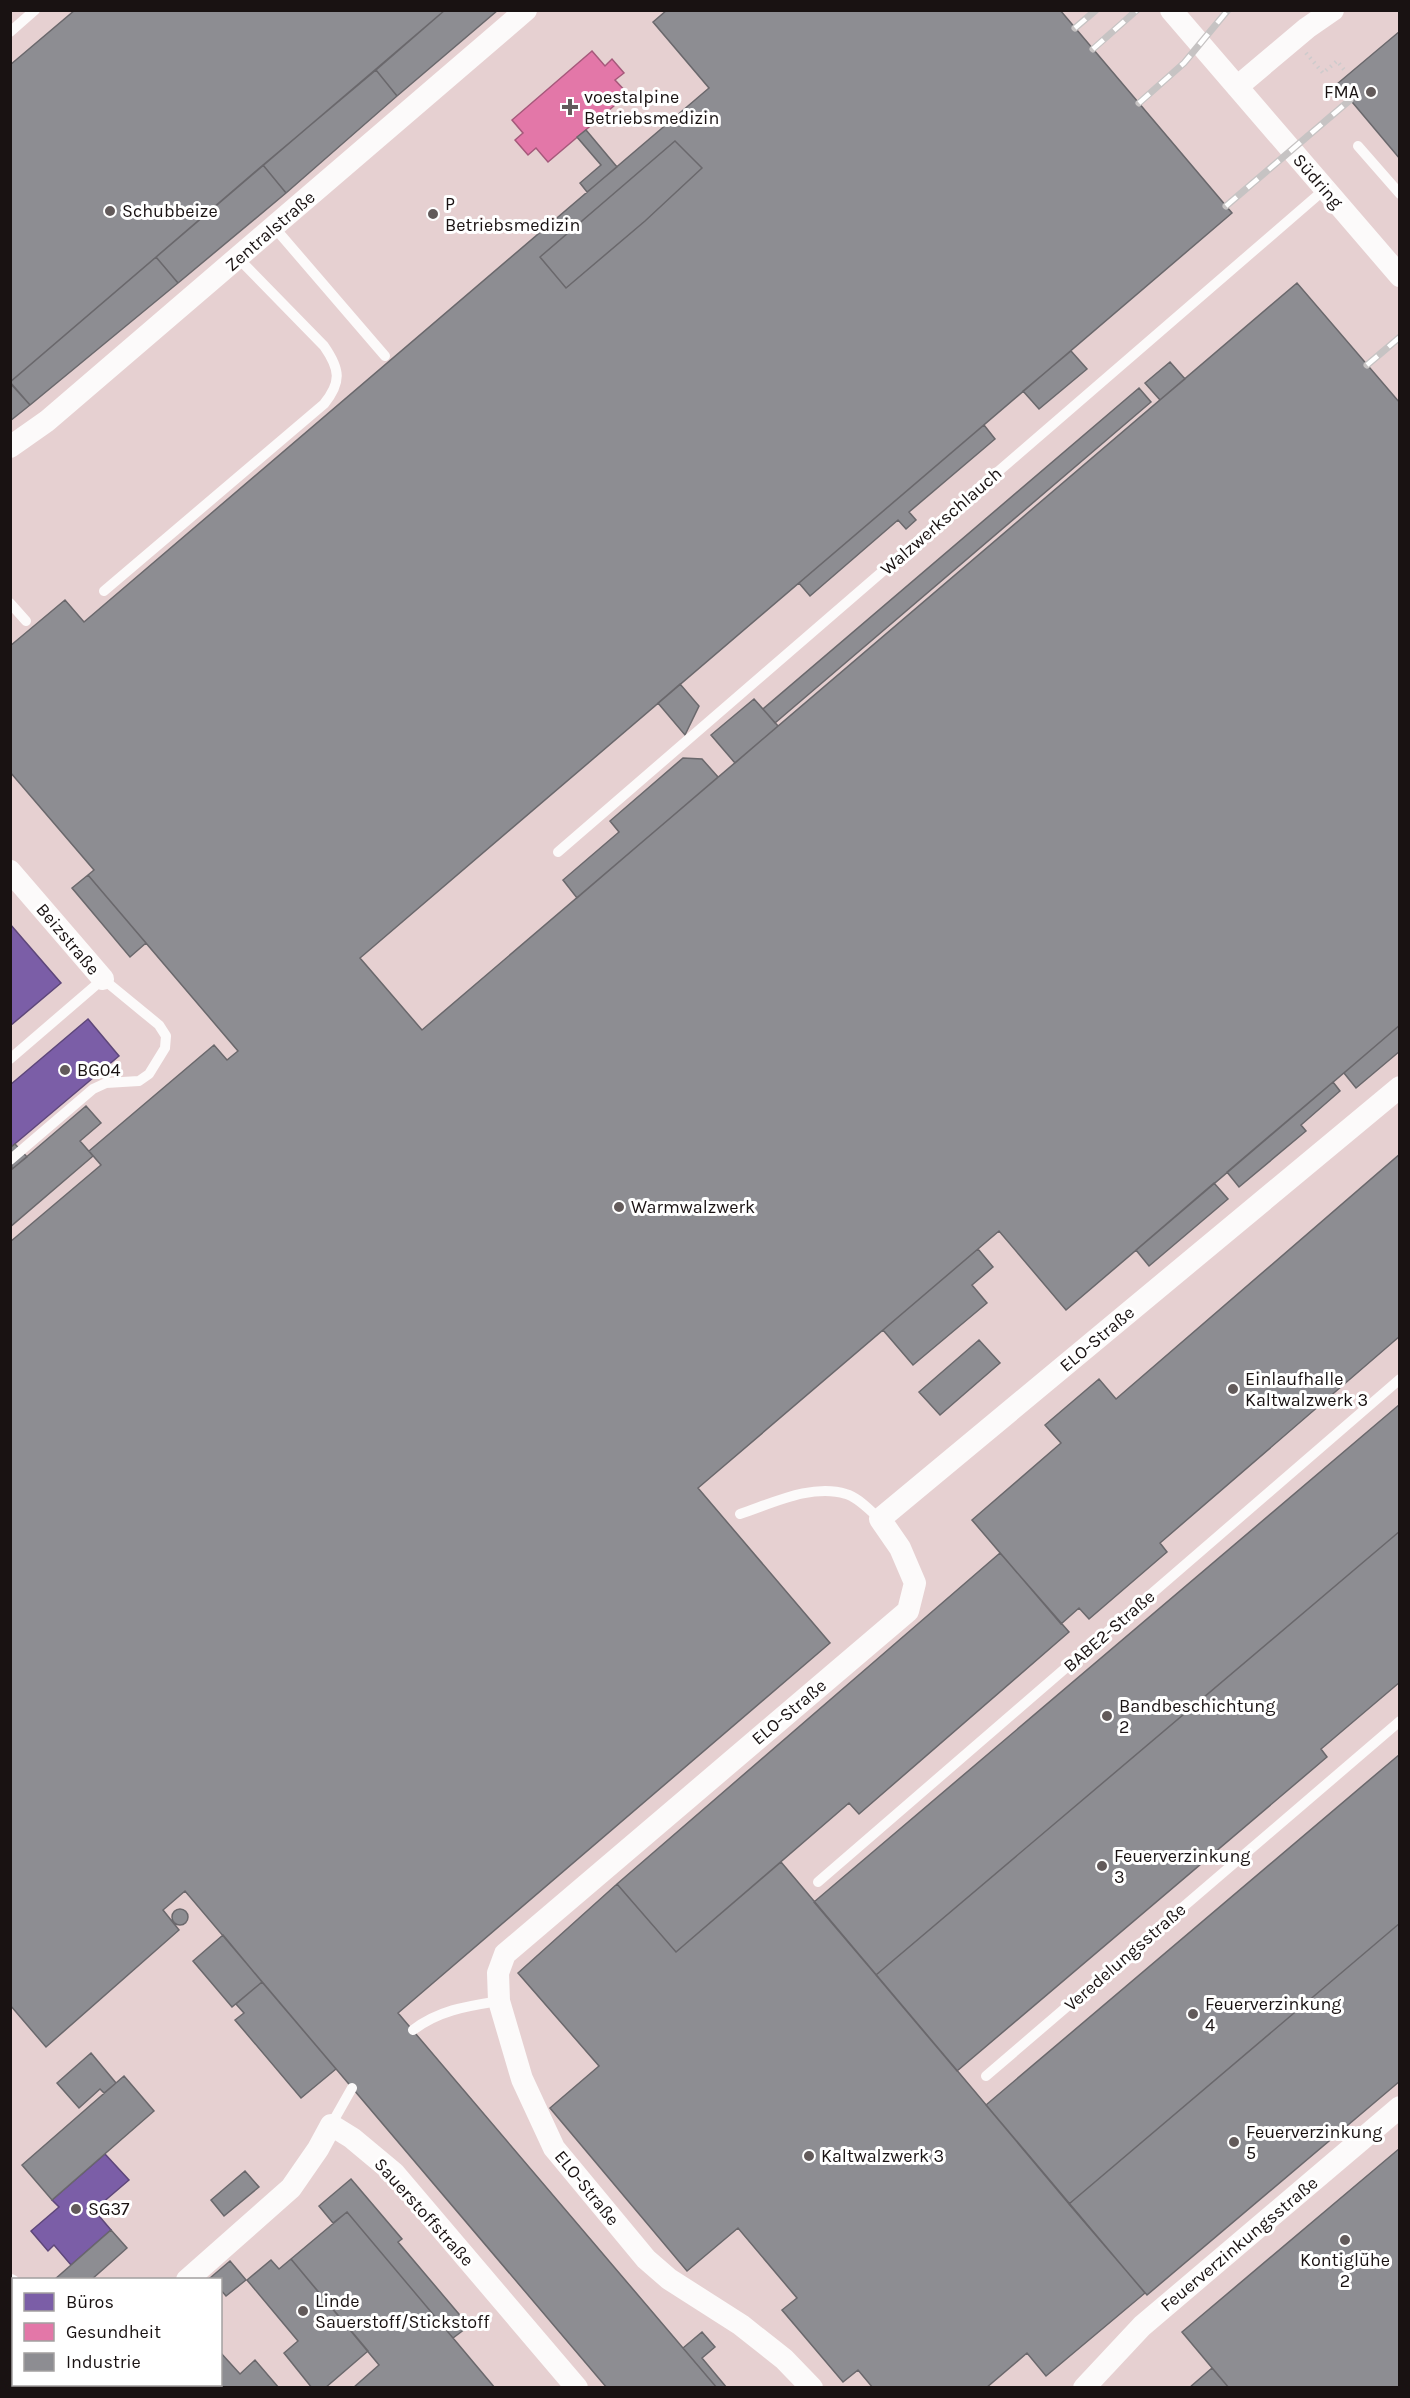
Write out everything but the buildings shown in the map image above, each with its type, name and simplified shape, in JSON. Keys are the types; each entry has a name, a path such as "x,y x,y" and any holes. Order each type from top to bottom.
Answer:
{"street":[{"name":"Zentralstraße","path":"10,447 47,421 526,10"},
{"path":"1171,10 1237,87 1307,28 1333,10"},
{"name":"Südring","path":"1237,87 1400,276"},
{"name":"Beizstraße","path":"10,871 103,979"},
{"name":"ELO-Straße","path":"812,2388 784,2359 741,2325 669,2279 646,2259 574,2175 554,2148 522,2079 499,2001 498,1973 505,1954 908,1611 915,1583 900,1548 880,1519 1400,1087"},
{"name":"Feuerverzinkungsstraße","path":"1084,2388 1142,2326 1400,2107"},
{"path":"189,2278 291,2188 300,2178 331,2125"},
{"name":"Sauerstoffstraße","path":"331,2125 352,2138 394,2173 577,2388"},
{"path":"10,2285 12,2300"}],"lane":[{"path":"10,32 35,10"},
{"path":"1358,146 1400,194"},
{"name":"Walzwerkschlauch","path":"558,852 1325,189"},
{"path":"274,227 385,356"},
{"path":"104,591 324,405 333,393 337,377 335,362 324,346 238,258"},
{"path":"10,603 26,621"},
{"name":"Beizstraße","path":"10,1059 103,979 159,1025 166,1036 165,1048 149,1074 139,1081 106,1083 93,1089 10,1160"},
{"name":"BABE2-Straße","path":"818,1882 1400,1379"},
{"path":"740,1514 794,1496 826,1490 848,1494 880,1519"},
{"name":"Veredelungsstraße","path":"986,2076 1400,1721"},
{"path":"413,2030 423,2022 453,2008 499,2001"},
{"path":"331,2125 352,2088"}],"path":[{"path":"1306,53 1323,73 1337,61 1346,72"}],"shaded area":[{"path":"11,11 1399,11 1399,2387 11,2388"}],"railway":[{"path":"1075,28 1096,10"},
{"path":"1093,49 1137,10"},
{"path":"1139,103 1184,63 1228,10"},
{"path":"1226,206 1350,100"},
{"path":"1367,365 1400,337"}],"place":[{"name":"FMA","path":"1371,92"},
{"name":"voestalpine Betriebsmedizin","path":"570,107"},
{"name":"Schubbeize","path":"110,211"},
{"name":"P Betriebsmedizin","path":"433,214"},
{"name":"BG04","path":"65,1070"},
{"name":"Warmwalzwerk","path":"619,1207"},
{"name":"Einlaufhalle Kaltwalzwerk 3","path":"1233,1389"},
{"name":"Bandbeschichtung 2","path":"1107,1716"},
{"name":"Feuerverzinkung 3","path":"1102,1866"},
{"name":"Feuerverzinkung 4","path":"1193,2014"},
{"name":"Feuerverzinkung 5","path":"1234,2142"},
{"name":"Kaltwalzwerk 3","path":"809,2156"},
{"name":"SG37","path":"76,2209"},
{"name":"Kontiglühe 2","path":"1345,2240"},
{"name":"Linde Sauerstoff/Stickstoff","path":"303,2311"}]}
